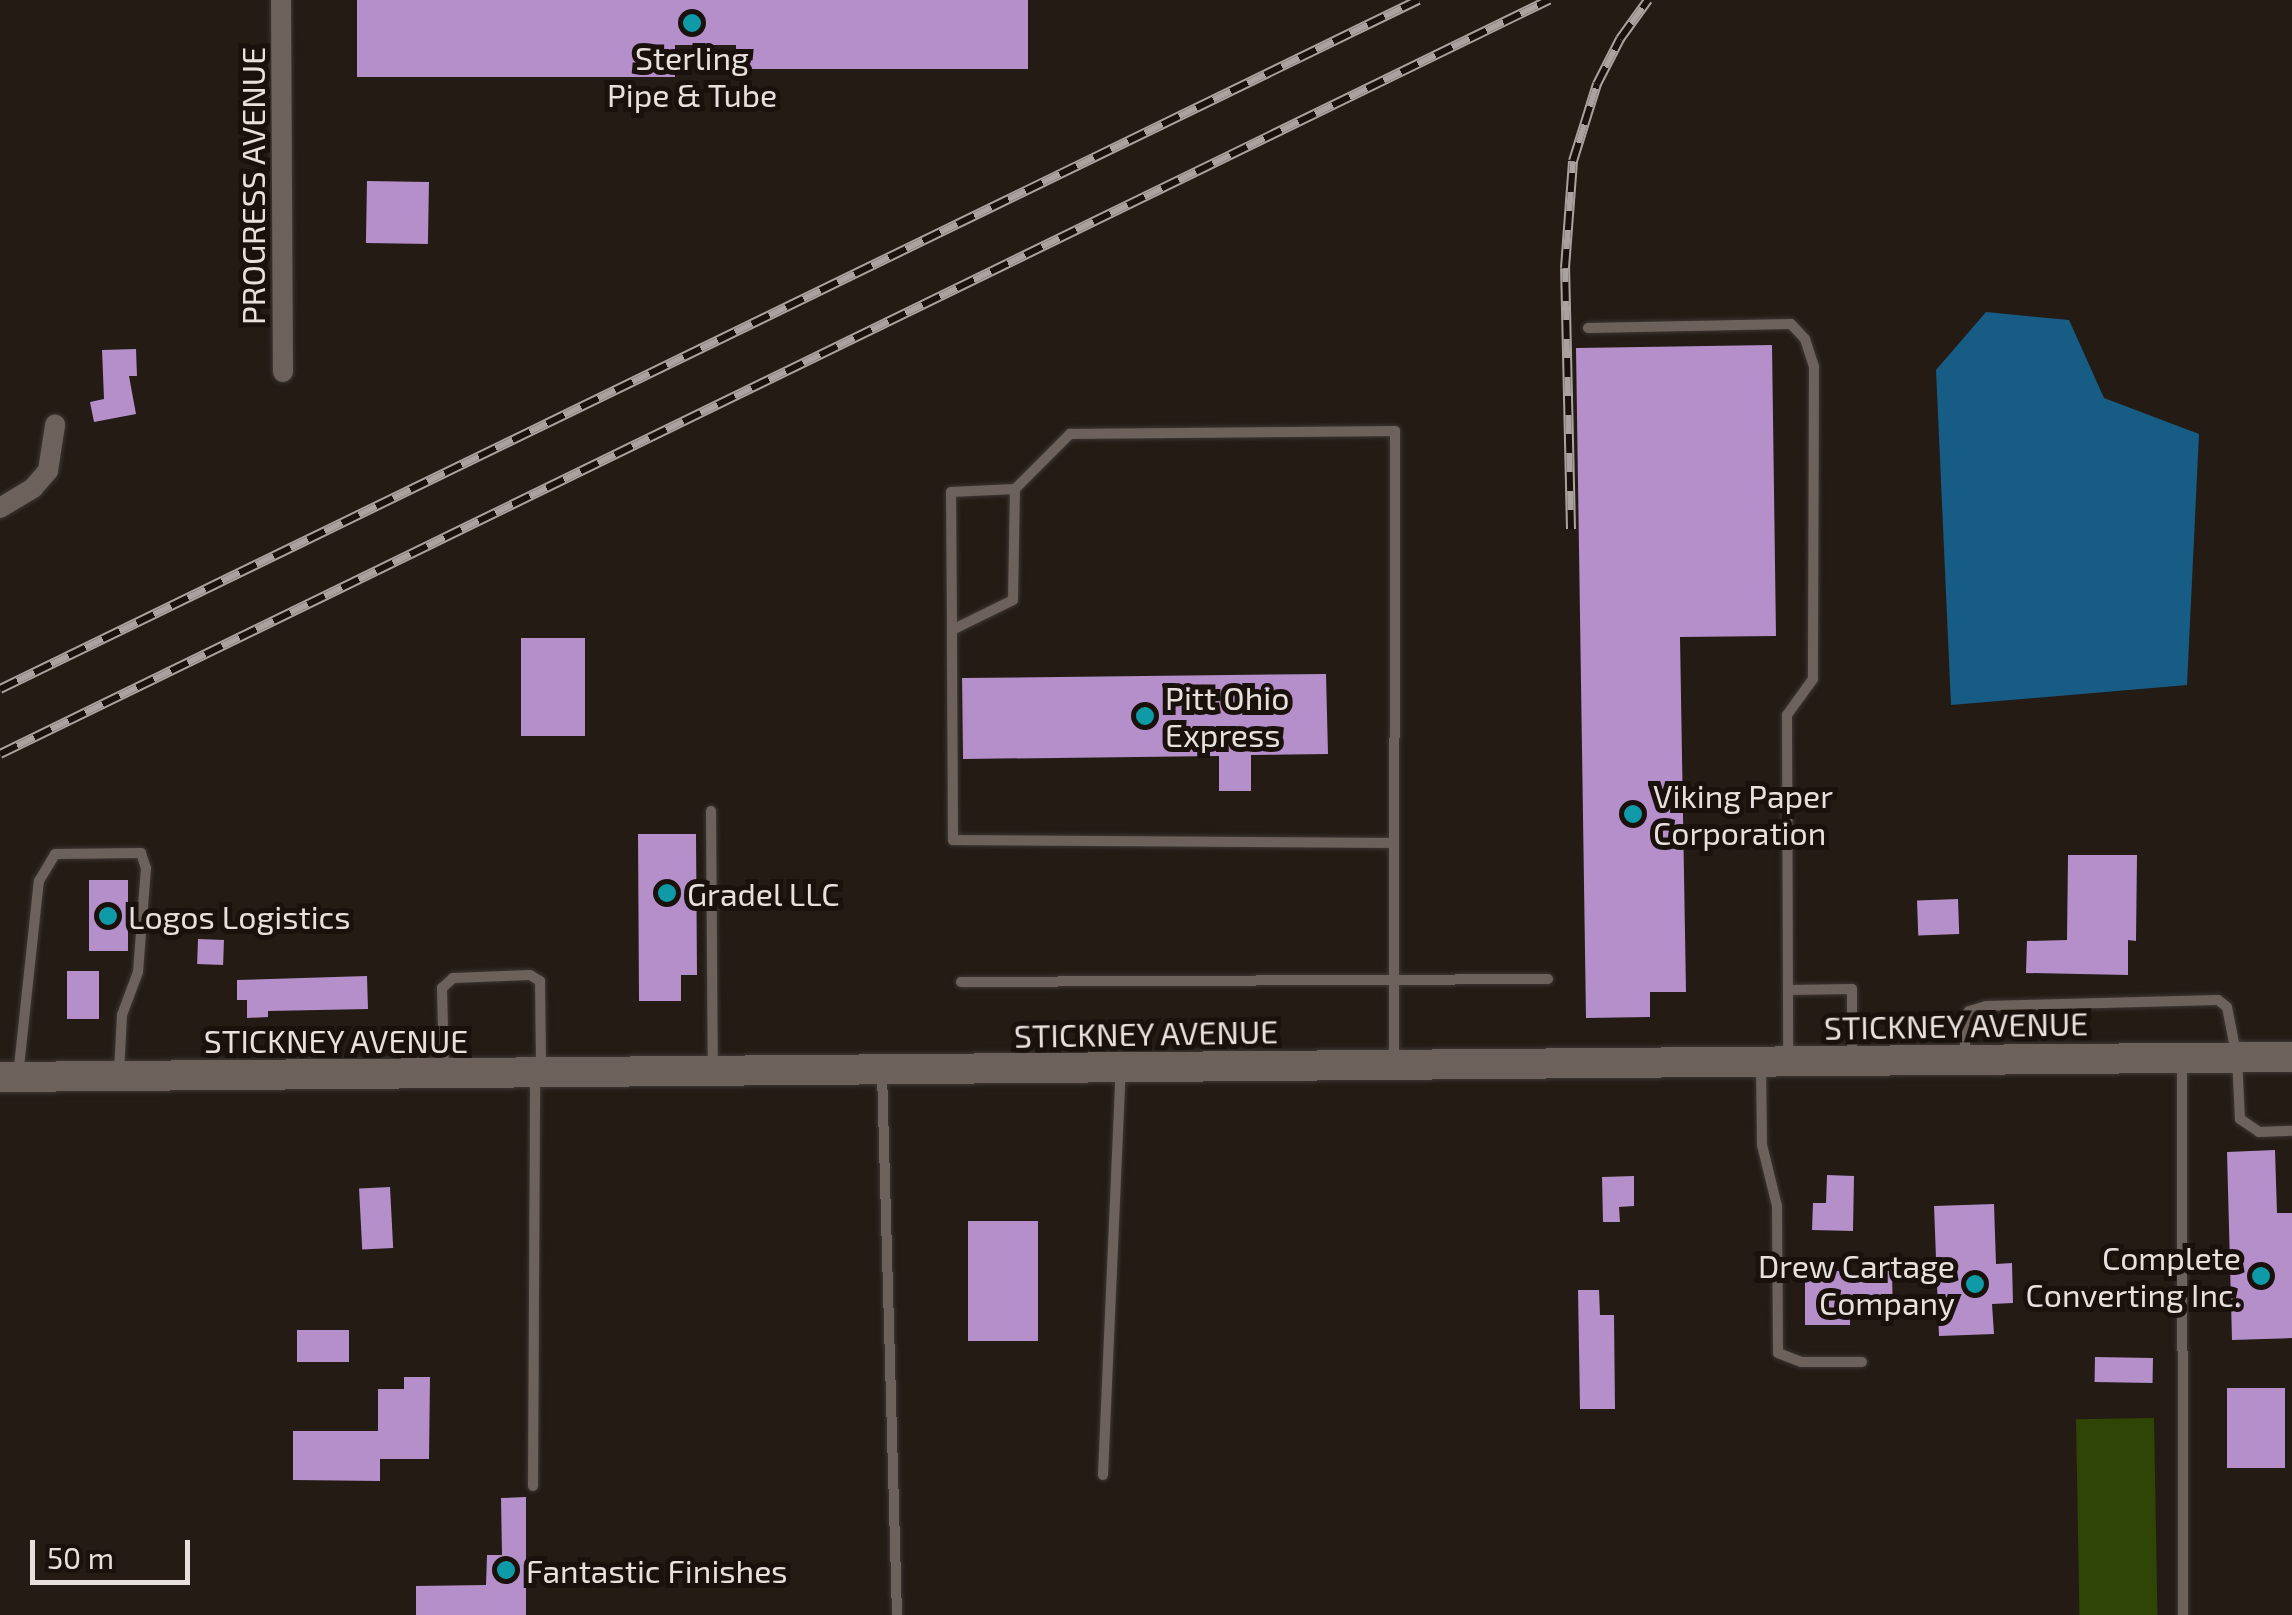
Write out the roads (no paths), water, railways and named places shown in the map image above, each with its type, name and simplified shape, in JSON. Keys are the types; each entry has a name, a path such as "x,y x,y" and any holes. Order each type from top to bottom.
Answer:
{"street":[{"name":"PROGRESS AVENUE","path":"281,0 282,372"},
{"path":"0,508 33,488 48,471 55,425"},
{"name":"STICKNEY AVENUE","path":"9,1077 2292,1057"}],"lane":[{"path":"1588,328 1792,324 1805,339 1814,366 1813,679 1787,715 1788,990 1762,1146 1777,1206 1778,1353 1800,1362 1862,1362"},
{"path":"1394,843 953,840 951,492 1014,489 1070,434 1395,431 1394,1066"},
{"path":"952,630 1013,600 1014,489"},
{"path":"711,811 712,1072"},
{"path":"9,1077 38,880 55,854 141,853 146,868 138,972 122,1015 118,1076"},
{"path":"444,1075 442,988 453,978 530,975 540,981 533,1486"},
{"path":"961,982 1548,978"},
{"path":"1788,990 1852,989 1852,1061"},
{"path":"1964,1060 1965,1017 1969,1010 1986,1006 2218,1000 2228,1008 2237,1058 2240,1118 2258,1132 2292,1131"},
{"path":"2182,1058 2183,1615"},
{"path":"1103,1475 1121,1068"},
{"path":"882,1071 897,1615"}],"water":[{"path":"1986,312 2069,320 2104,398 2199,434 2187,685 1951,705 1936,370"}],"railway":[{"path":"0,689 1418,0"},
{"path":"0,754 1549,0"},
{"path":"1571,529 1565,268 1573,161 1597,84 1620,39 1648,0"}],"place":[{"name":"Sterling Pipe & Tube","path":"692,23"},
{"name":"Pitt Ohio Express","path":"1145,716"},
{"name":"Viking Paper Corporation","path":"1633,814"},
{"name":"Gradel LLC","path":"667,893"},
{"name":"Logos Logistics","path":"108,916"},
{"name":"Complete Converting Inc.","path":"2261,1276"},
{"name":"Drew Cartage Company","path":"1975,1284"},
{"name":"Fantastic Finishes","path":"506,1570"}]}
